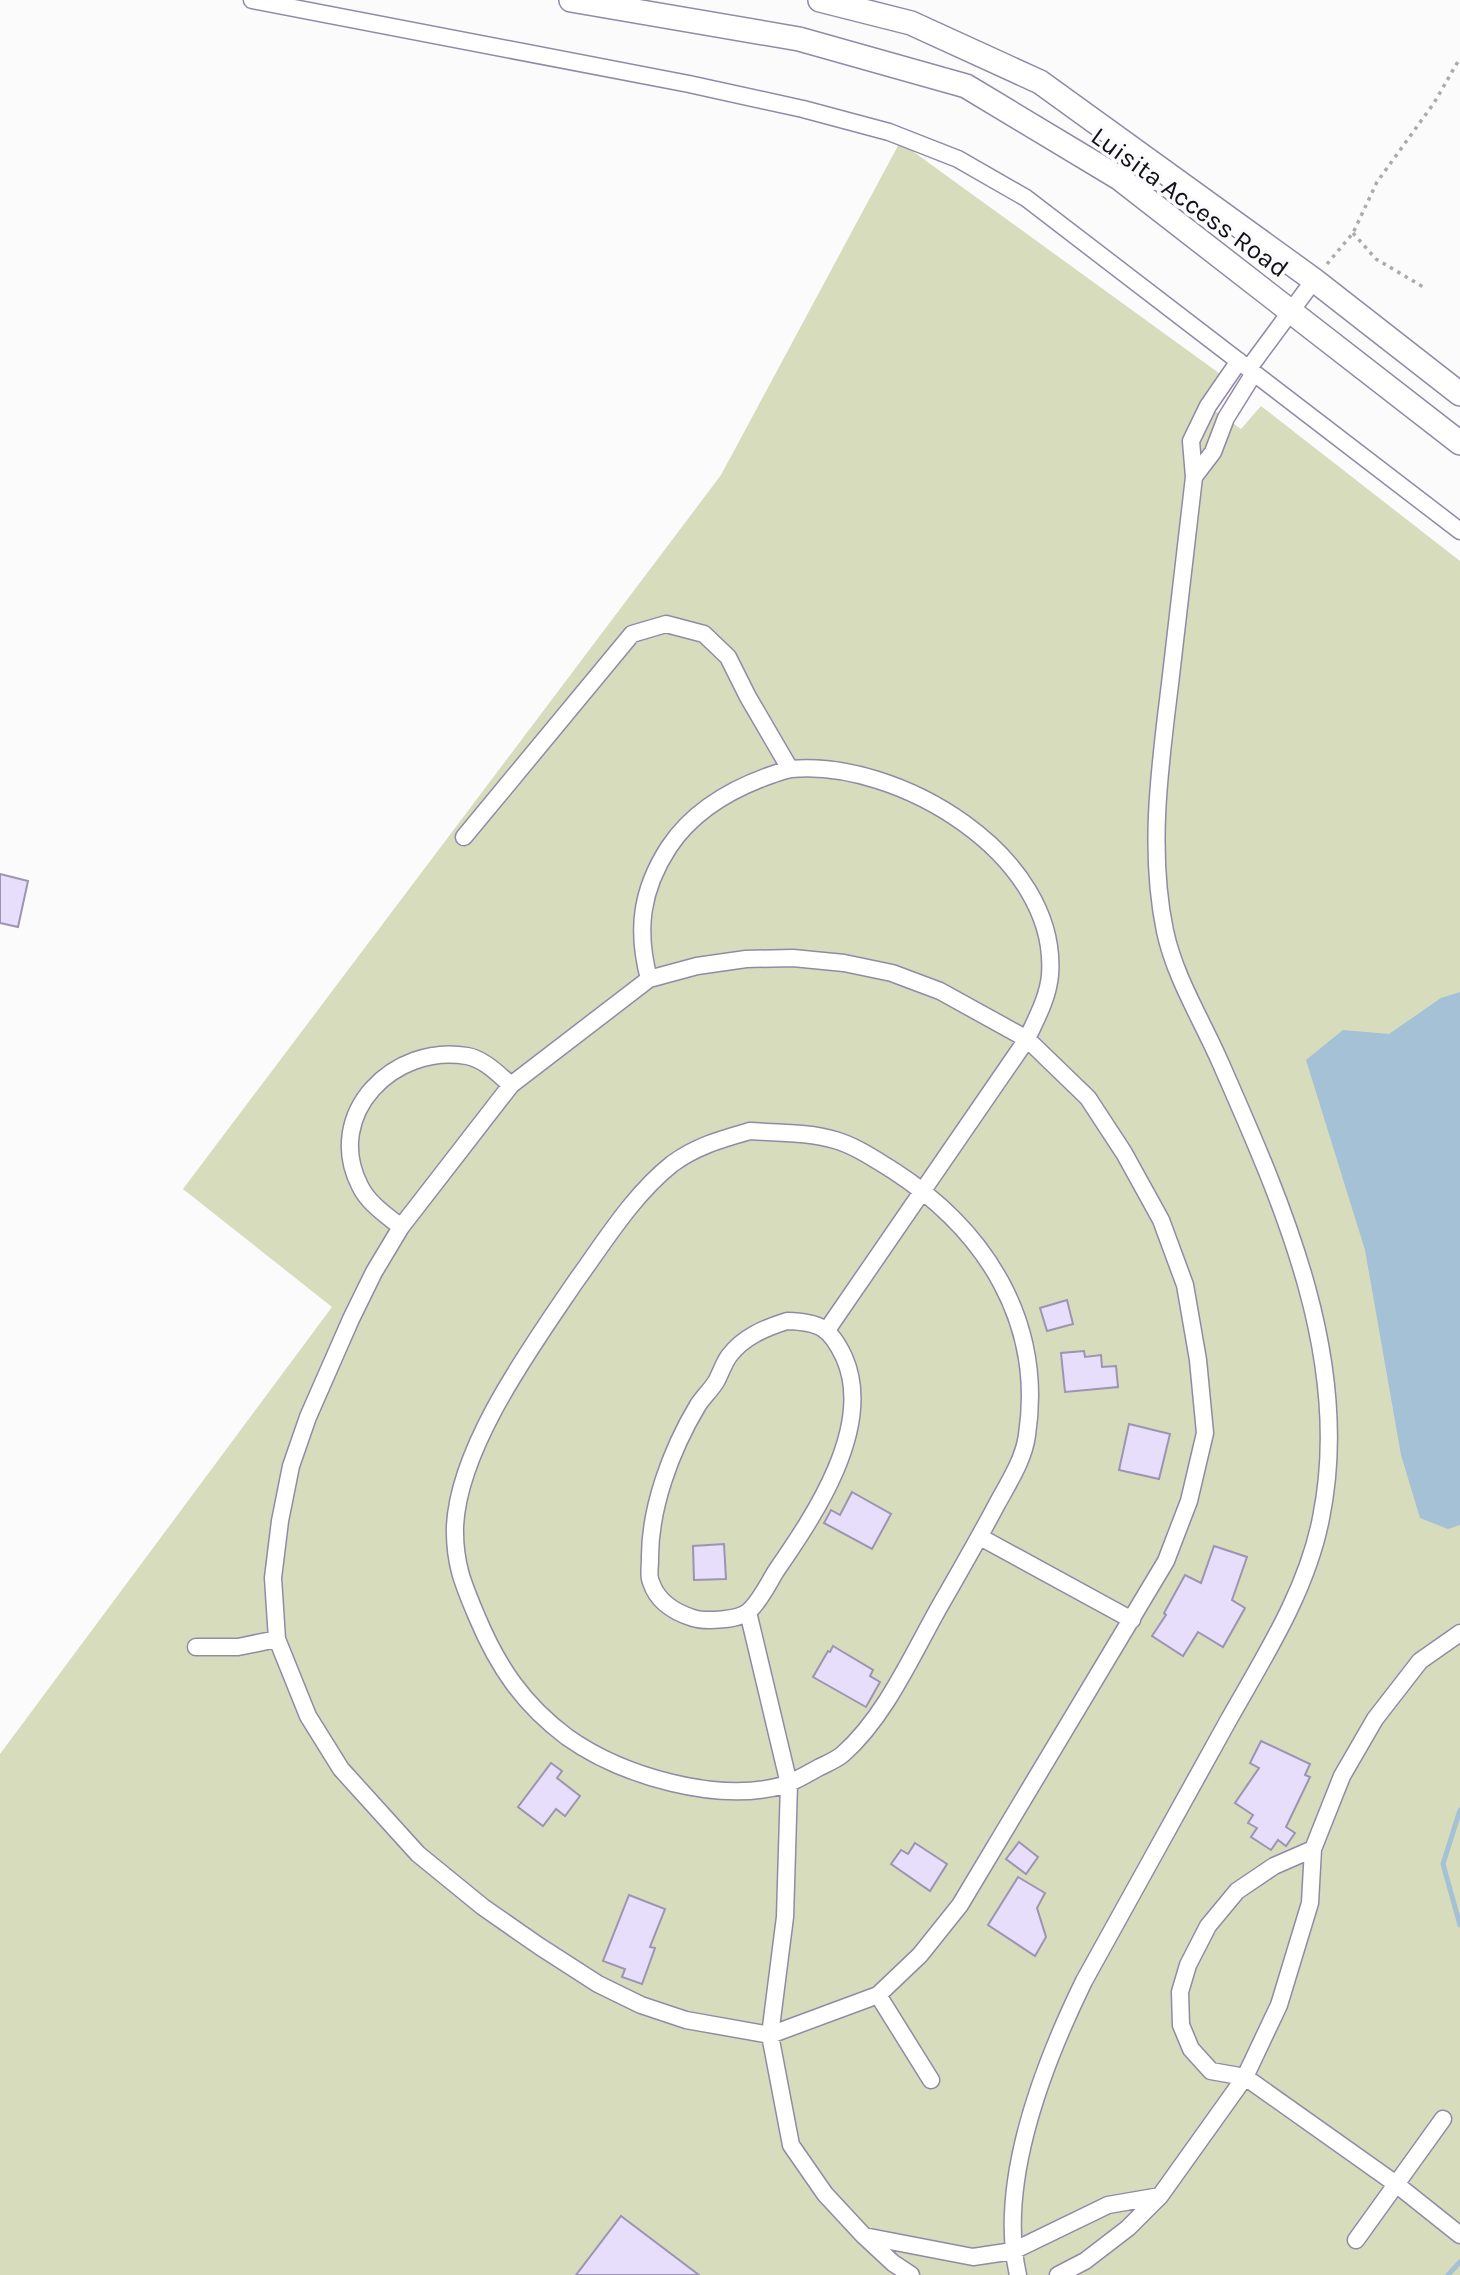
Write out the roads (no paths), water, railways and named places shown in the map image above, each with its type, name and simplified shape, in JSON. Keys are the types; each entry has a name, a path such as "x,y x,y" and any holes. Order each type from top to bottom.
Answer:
{"main road":[{"name":"Luisita Access Road","path":"571,0 799,39 966,86 1119,178 1460,443"},
{"name":"Luisita Access Road","path":"820,0 911,23 1040,82 1314,280 1460,394"}],"street":[{"path":"252,0 689,84 803,109 889,132 958,159 1026,198 1460,531"},
{"path":"1018,2275 1013,2251 1015,2183 1034,2104 1062,2028 1084,1981 1278,1633 1312,1558 1322,1516 1330,1455 1328,1394 1302,1266 1253,1138 1217,1055 1188,999 1166,936 1158,887 1158,787 1194,477 1191,441 1208,406 1247,367 1314,280"},
{"path":"1194,477 1213,452 1247,367"},
{"path":"464,837 632,634 666,624 704,634 728,657 790,769"},
{"path":"649,979 642,952 643,905 660,861 674,840 691,819 711,804 748,783 790,769 836,771 879,780 908,790 967,825 1016,874 1044,922 1049,947 1050,975 1045,1000 1027,1040 827,1330"},
{"path":"793,958 844,962 892,973 940,991 1027,1040 1088,1098 1124,1153 1161,1220 1185,1285 1198,1360 1205,1433 1189,1501 1166,1561 960,1905 920,1955 878,1995 770,2035 686,2020 641,2005 598,1984 539,1947 418,1854 341,1769 308,1716 277,1639 273,1578 280,1521 291,1466 308,1417 374,1272 401,1227 511,1084 649,979 697,965 746,959 793,958"},
{"path":"401,1227 371,1202 360,1185 353,1166 350,1143 354,1121 363,1101 391,1071 408,1061 429,1055 468,1056 486,1064 511,1084"},
{"path":"750,1131 835,1140 870,1156 923,1190 962,1226 989,1261 1009,1295 1020,1326 1029,1366 1027,1438 1017,1468 980,1537 876,1718 840,1756 789,1784 761,1790 726,1791 658,1780 572,1740 546,1720 522,1696 502,1670 488,1643 461,1582 455,1522 461,1492 476,1448 495,1408 542,1331 645,1189 675,1161 708,1142 750,1131"},
{"path":"787,1321 809,1322 827,1330 838,1345 851,1380 853,1397 850,1425 842,1452 814,1513 748,1612 725,1619 698,1620 678,1613 659,1598 650,1580 650,1529 664,1478 698,1405 716,1382 729,1356 747,1339 765,1328 787,1321"},
{"path":"980,1537 1132,1620"},
{"path":"748,1612 789,1784 785,1917 770,2035 791,2145 825,2194 864,2236 893,2263 911,2275"},
{"path":"1058,2275 1085,2261 1128,2228 1160,2196 1245,2077 1279,2005 1310,1903 1313,1849 1342,1776 1375,1719 1420,1661 1460,1633"},
{"path":"196,1647 238,1647 277,1639"},
{"path":"1313,1849 1274,1866 1237,1891 1208,1926 1188,1965 1180,1992 1181,2025 1191,2049 1211,2071 1245,2077 1396,2185 1460,2235"},
{"path":"878,1995 931,2081"},
{"path":"1356,2239 1443,2119"},
{"path":"864,2236 973,2257 1013,2251 1108,2205 1160,2196"}],"water":[{"path":"1460,992 1460,1525 1448,1529 1420,1518 1401,1455 1365,1250 1306,1060 1343,1030 1389,1034 1441,998"}],"waterway":[{"path":"1460,1810 1443,1864 1460,1925"},
{"path":"1448,2275 1460,2262"}]}
